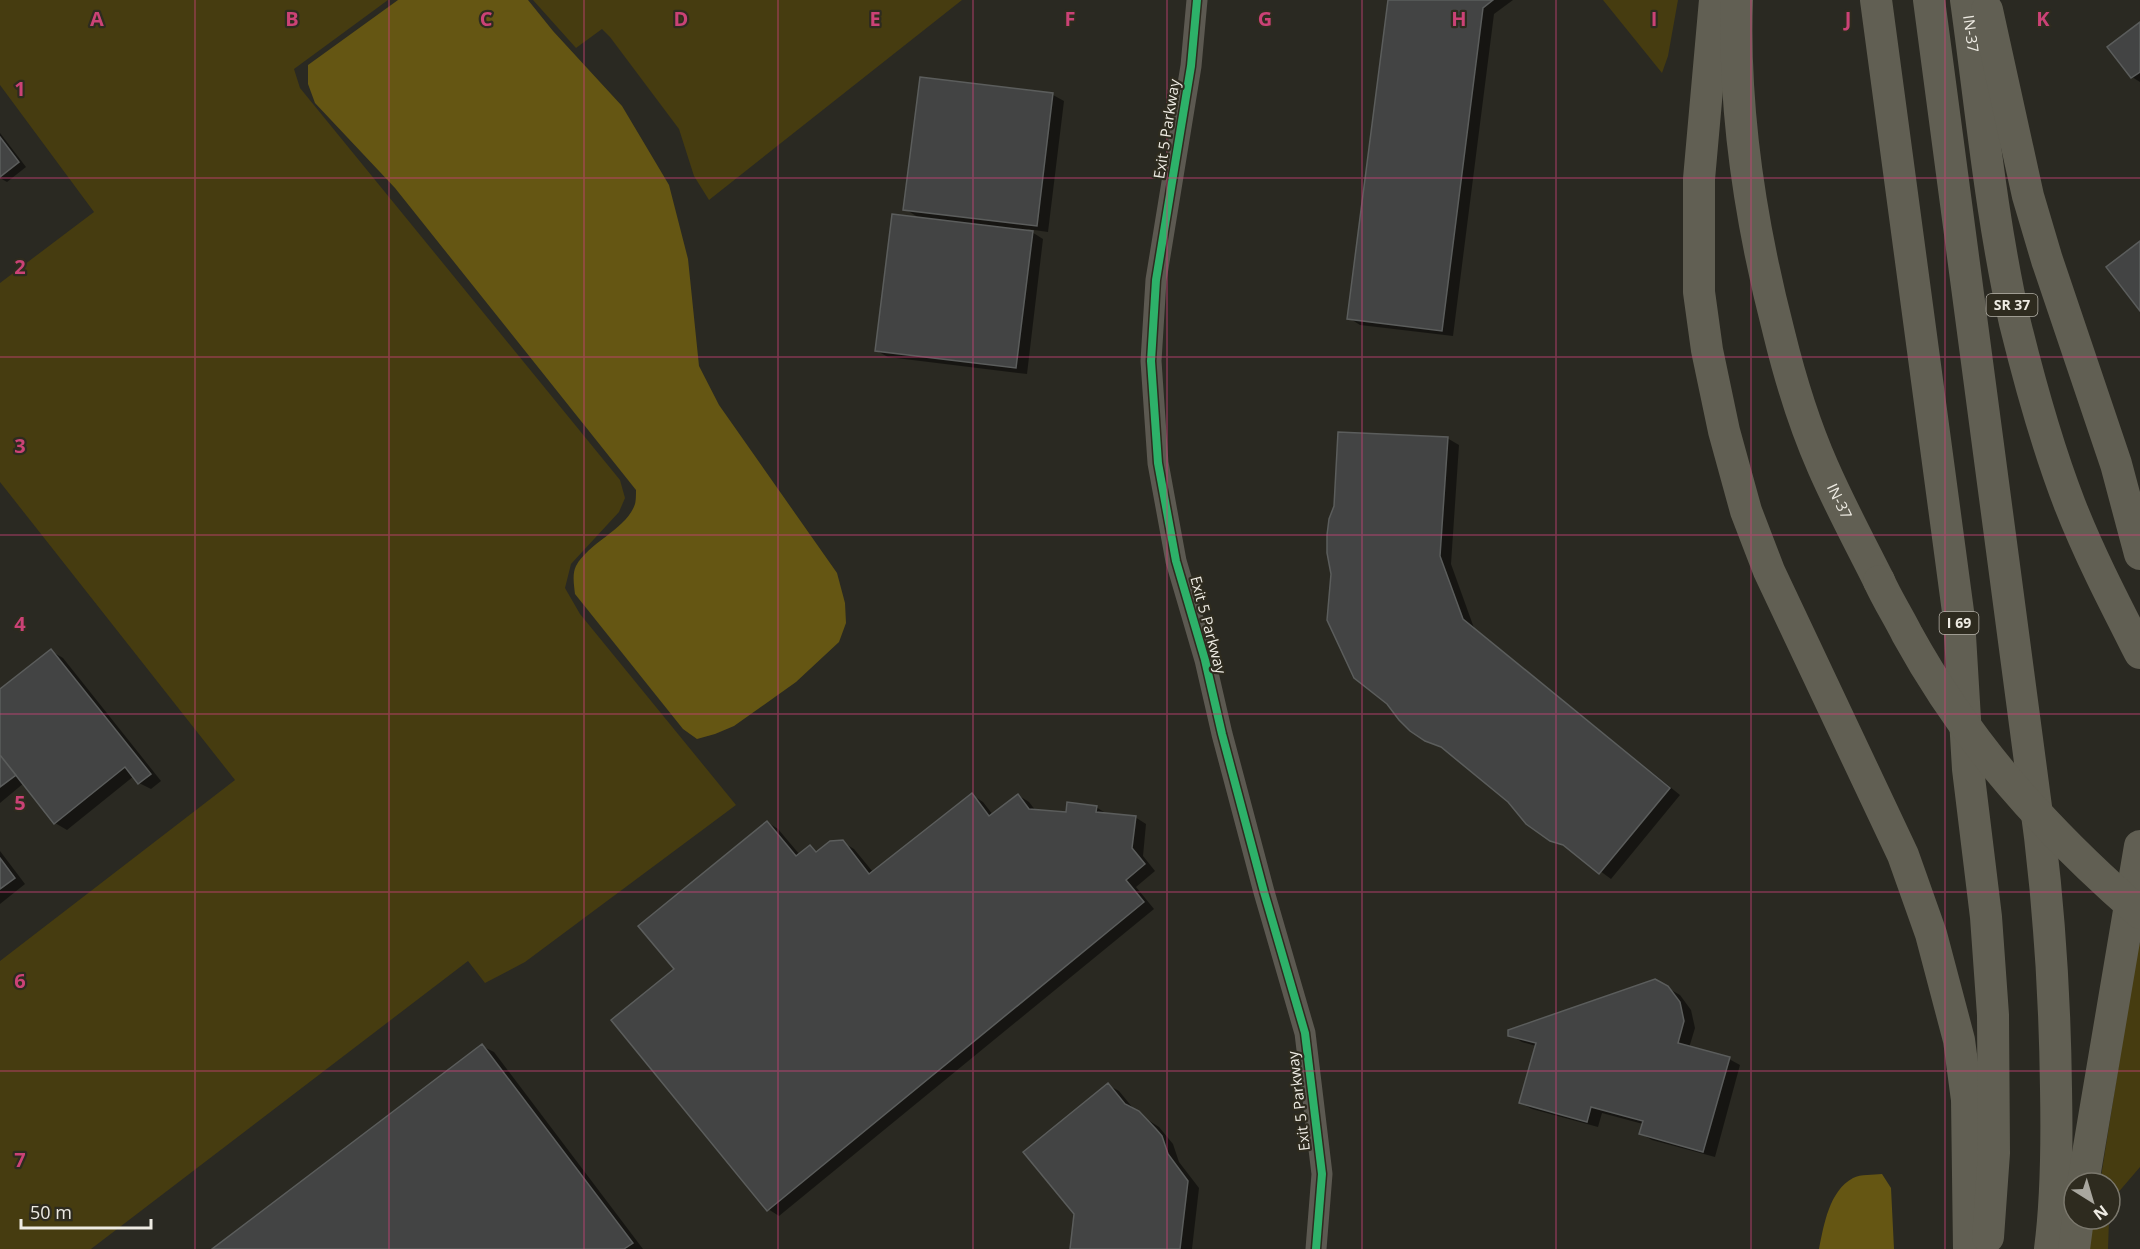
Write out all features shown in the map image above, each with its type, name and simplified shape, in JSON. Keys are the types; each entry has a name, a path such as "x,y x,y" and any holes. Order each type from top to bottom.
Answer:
{"highway":[{"path":"1715,0 1699,179 1699,292 1707,350 1724,431 1746,511 1795,627 1903,855 1934,945 1959,1040 1968,1100 1969,1249"},
{"name":"IN-37","path":"1737,0 1737,61 1741,123 1759,254 1790,377 1822,466 1926,669 1979,746 2020,797 2073,852 2140,914"},
{"name":"I 69","path":"1876,0 1959,618 1968,769 1986,917 1995,1058 1994,1153 1986,1249"},
{"path":"1929,0 2039,826 2050,927 2056,1022 2057,1119 2050,1249"},
{"name":"IN-37","path":"1966,0 1998,228 2015,321 2036,403 2059,473 2096,566 2140,653"},
{"path":"1985,0 2028,196 2047,260 2116,464 2140,554"},
{"path":"2086,1171 2140,846"},
{"path":"2074,1249 2076,1231"}],"street":[{"name":"Exit 5 Parkway","path":"1197,0 1191,66 1156,280 1150,361 1158,463 1176,561 1205,660 1264,892 1305,1033 1322,1174 1316,1249"}],"shaded area":[{"path":"0,0 388,0 294,69 300,88 620,480 625,498 619,512 571,564 565,588 580,614 736,805 525,962 485,983 468,961 91,1249 0,1249 0,961 235,780 0,482 0,283 94,212 0,85"},
{"path":"398,0 528,0 553,31 622,106 669,185 688,259 699,366 719,405 837,573 845,603 846,623 839,642 796,682 734,726 697,739 683,729 575,594 576,566 582,557 631,513 636,490 395,188 315,103 308,84 308,65"},
{"path":"533,0 962,0 709,200 694,176 679,129 610,37 602,29 576,48"},
{"path":"1603,0 1678,0 1668,56 1662,73"},
{"path":"2138,943 2140,944 2140,1167 2122,1188 2122,1171 2102,1171"},
{"path":"1882,1174 1891,1188 1894,1249 1819,1249 1829,1209 1838,1191 1853,1178"},
{"path":"2092,1231 2109,1231 2108,1249 2089,1249"}],"building":[{"path":"1388,0 1493,0 1483,8 1442,331 1347,319"},
{"path":"2140,22 2140,72 2131,78 2107,47"},
{"path":"920,77 1053,93 1037,226 903,210"},
{"path":"0,137 19,162 0,177"},
{"path":"892,214 1033,231 1016,368 875,351"},
{"path":"2140,241 2140,311 2106,267"},
{"path":"1338,432 1448,437 1440,556 1463,619 1670,788 1599,874 1563,845 1550,841 1526,824 1508,802 1441,747 1425,741 1410,731 1387,704 1354,678 1327,620 1331,574 1327,553 1327,535 1329,519 1334,506"},
{"path":"51,649 151,774 138,784 125,767 54,824 0,755 0,689"},
{"path":"0,755 16,775 0,787"},
{"path":"972,793 989,816 1018,794 1029,809 1066,812 1067,802 1097,806 1096,812 1136,816 1132,848 1145,864 1126,880 1144,902 767,1211 611,1020 674,969 638,926 767,821 796,856 810,845 816,852 830,841 843,840 869,874"},
{"path":"0,858 15,878 0,889"},
{"path":"1655,979 1668,986 1680,1002 1684,1021 1678,1043 1730,1057 1703,1152 1639,1134 1643,1121 1591,1107 1587,1122 1519,1103 1536,1043 1508,1036 1508,1030"},
{"path":"482,1044 633,1243 624,1249 212,1249"},
{"path":"1108,1083 1125,1104 1139,1111 1162,1136 1168,1154 1188,1181 1180,1249 1070,1249 1074,1214 1023,1152"}],"cycle path":[{"path":"1197,0 1191,66 1156,280 1151,361 1158,463 1176,561 1205,660 1264,892 1305,1033 1322,1174 1316,1249"}]}
